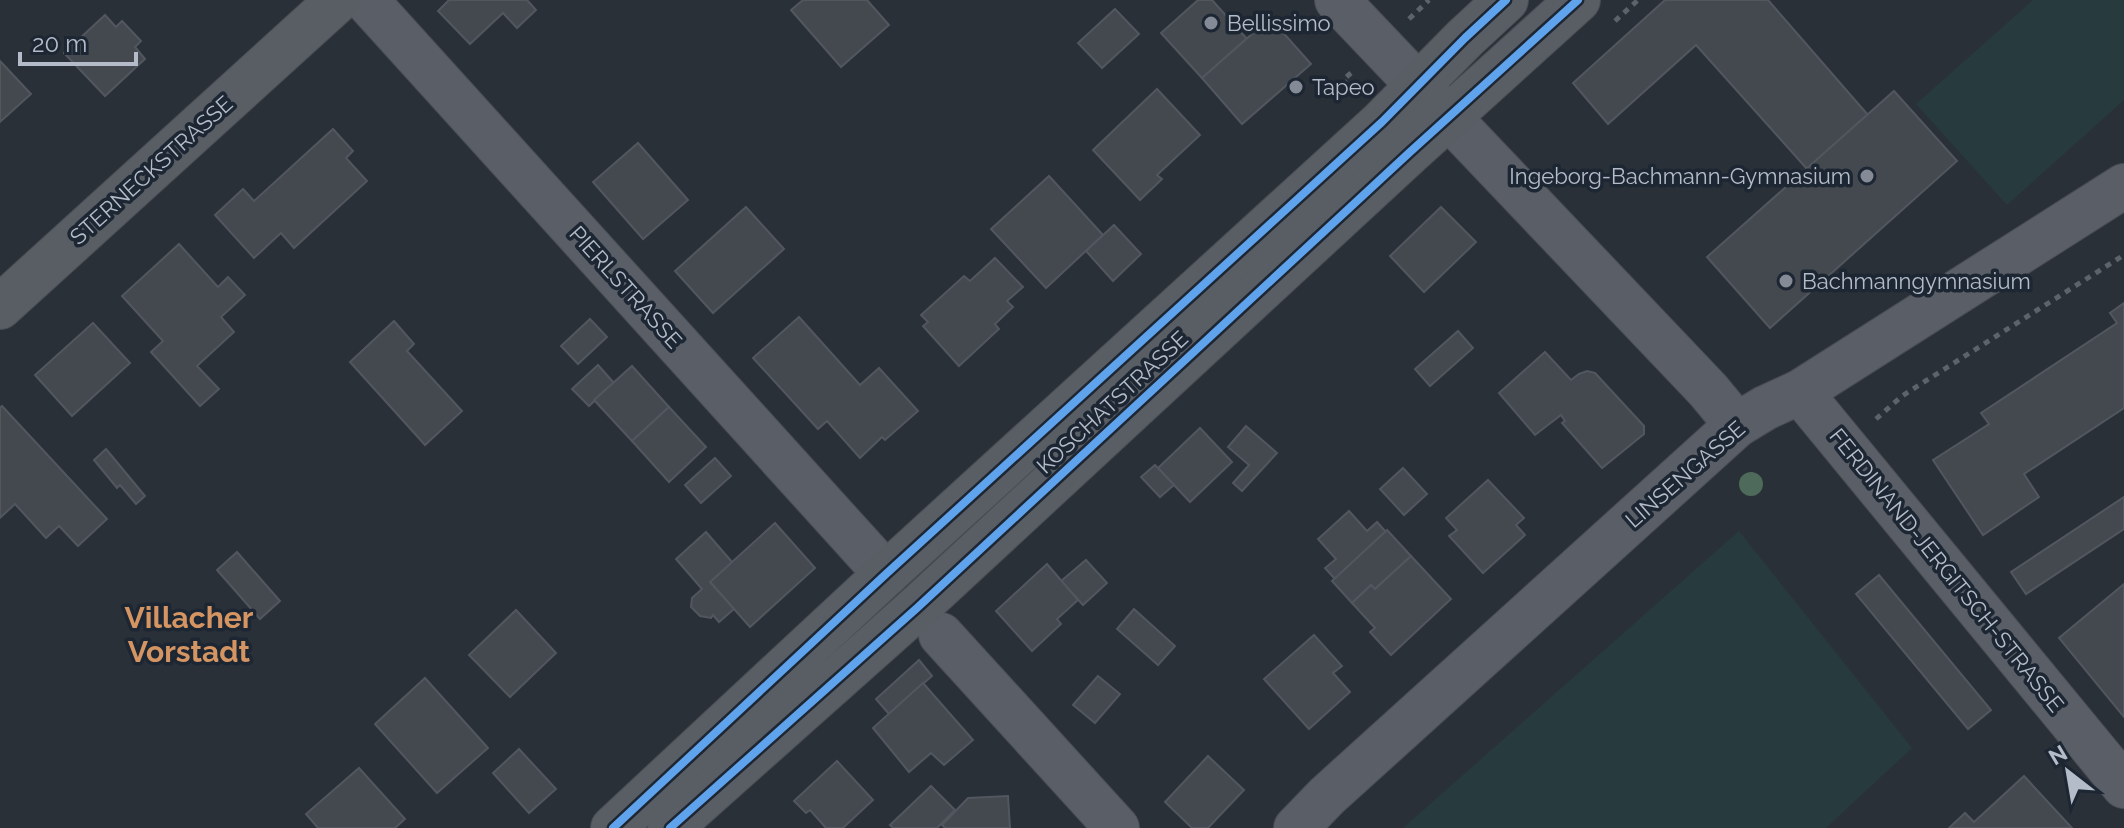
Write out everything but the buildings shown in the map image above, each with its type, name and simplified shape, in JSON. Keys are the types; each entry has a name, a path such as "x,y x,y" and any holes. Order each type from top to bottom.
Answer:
{"main road":[{"name":"STERNECKSTRASSE","path":"0,307 338,0"},
{"name":"KOSCHATSTRASSE","path":"613,828 886,574 1382,122 1506,0"},
{"name":"KOSCHATSTRASSE","path":"670,828 917,608 1578,0"}],"street":[{"name":"PIERLSTRASSE","path":"366,0 886,574"},
{"path":"1337,0 1708,390 1737,425"},
{"name":"LINSENGASSE","path":"1296,828 1327,796 1737,425 1800,392 2124,186"},
{"name":"FERDINAND-JERGITSCH-STRASSE","path":"1800,392 2124,786"},
{"path":"941,635 1117,828"}],"path":[{"path":"1405,23 1429,0"},
{"path":"1355,69 1343,80 1359,97"},
{"path":"1845,446 1902,396 2124,255"}],"green space":[{"path":"2033,0 2124,0 2124,100 2007,205 1916,104"},
{"path":"1739,531 1912,748 1826,828 1403,828"}],"cycle path":[{"path":"613,828 886,574 1382,122 1506,0"},
{"path":"670,828 917,608 1578,0"}],"place":[{"name":"Bellissimo","path":"1211,23"},
{"name":"Tapeo","path":"1296,87"},
{"name":"Ingeborg-Bachmann-Gymnasium","path":"1867,176"},
{"name":"Bachmanngymnasium","path":"1786,281"}],"district":[{"name":"Villacher Vorstadt","path":"189,635"}]}
